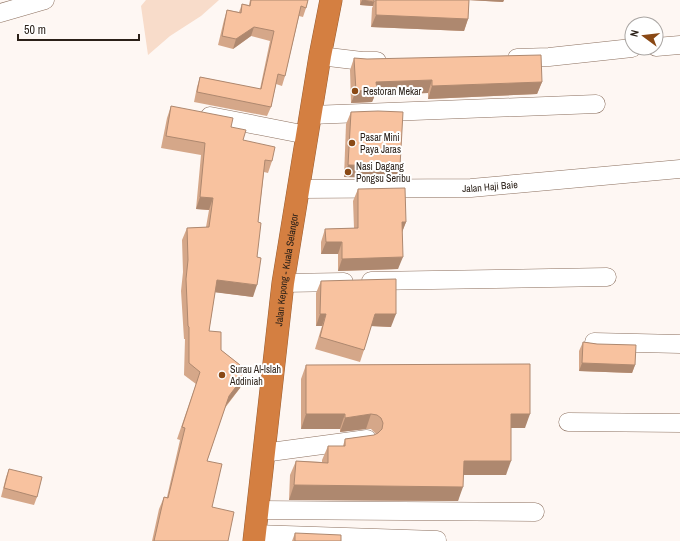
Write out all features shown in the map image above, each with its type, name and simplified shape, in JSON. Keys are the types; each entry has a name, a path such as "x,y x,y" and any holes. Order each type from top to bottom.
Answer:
{"highway":[{"name":"Jalan Kepong - Kuala Selangor","path":"255,538 263,453 283,283 320,56 331,0"}],"street":[{"path":"0,14 45,0"},
{"path":"664,46 680,45"},
{"path":"502,58 549,57 624,49"},
{"path":"320,56 362,61 393,60"},
{"path":"193,113 309,125 596,104"},
{"name":"Jalan Haji Baie","path":"298,189 471,188 680,169"},
{"path":"283,283 607,277"},
{"path":"594,342 680,344"},
{"path":"568,422 680,423"},
{"path":"263,453 367,439"},
{"path":"257,510 535,512"},
{"path":"255,538 437,540"}],"shaded area":[{"path":"146,0 219,0 201,16 170,36 148,55 141,6"}],"building":[{"path":"251,0 308,0 306,8 301,6 285,76 278,74 271,107 197,92 200,77 261,89 274,31 254,27 236,39 222,36 227,10 241,13 242,4 250,6"},
{"path":"362,0 374,0 374,2"},
{"path":"376,0 469,0 468,19 376,15"},
{"path":"541,55 542,82 432,86 432,80 376,82 377,90 356,91 354,58 367,59"},
{"path":"171,106 233,118 231,127 246,130 243,140 275,147 272,161 265,160 258,222 261,223 257,257 261,258 257,285 217,280 209,331 221,332 221,350 240,365 236,369 244,376 229,396 207,461 222,464 212,507 234,512 228,541 154,541 164,497 168,498 185,428 182,427 200,372 189,363 189,327 186,279 188,260 187,228 209,227 213,198 200,197 205,143 166,136"},
{"path":"351,112 403,112 400,166 348,165"},
{"path":"405,188 406,222 402,222 403,257 342,259 342,242 326,242 325,229 358,228 358,189"},
{"path":"396,279 396,314 375,314 364,350 320,337 326,314 320,314 321,281"},
{"path":"583,342 597,344 636,345 635,365 582,363"},
{"path":"530,364 530,414 511,414 511,461 464,461 463,487 294,485 296,461 328,463 328,446 345,446 345,439 374,435 382,429 383,423 381,418 377,415 371,414 345,418 345,414 306,414 306,365"},
{"path":"9,469 42,477 37,497 4,488"},
{"path":"295,533 341,535 341,541 295,541"}],"place":[{"name":"Restoran Mekar","path":"355,91"},
{"name":"Pasar Mini Paya Jaras","path":"352,143"},
{"name":"Nasi Dagang Pongsu Seribu","path":"348,172"},
{"name":"Surau Al-Islah Addiniah","path":"222,375"}]}
